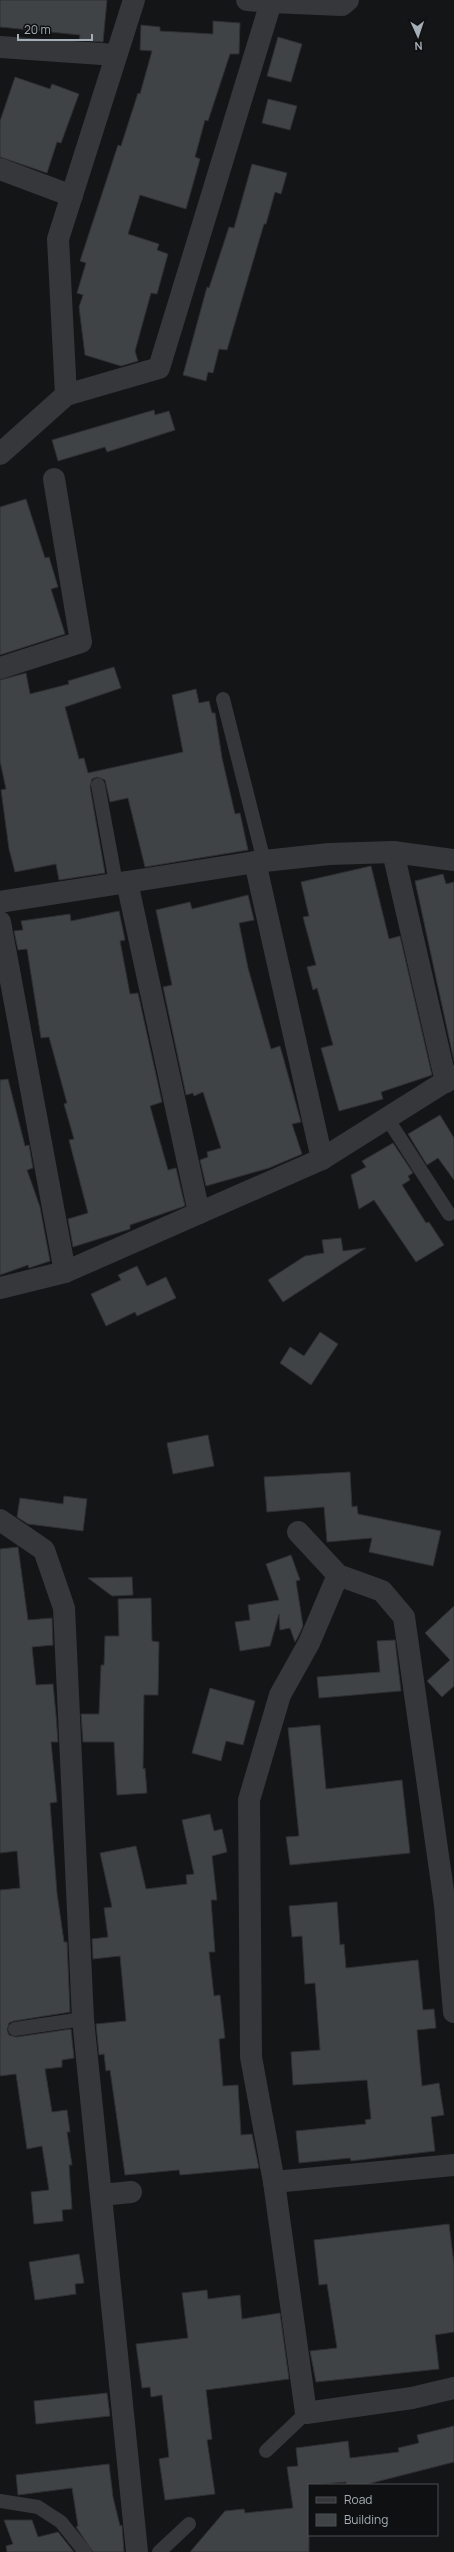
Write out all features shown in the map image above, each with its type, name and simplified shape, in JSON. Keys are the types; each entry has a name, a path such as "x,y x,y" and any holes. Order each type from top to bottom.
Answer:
{"street":[{"path":"66,395 58,240 134,0"},
{"path":"247,0 342,5 348,0"},
{"path":"0,454 66,395 159,368 271,2"},
{"path":"0,47 116,55"},
{"path":"0,169 72,196"},
{"path":"0,668 81,642 54,479"},
{"path":"0,1288 65,1272 322,1159 450,1079 394,852"},
{"path":"0,902 260,861 329,854 394,852 454,860"},
{"path":"260,861 322,1159"},
{"path":"121,883 199,1213"},
{"path":"0,922 65,1272"},
{"path":"0,1520 44,1550 64,1608 83,2019 137,2552"},
{"path":"298,1532 338,1575 382,1591 404,1616 449,1909 454,2012"},
{"path":"338,1575 309,1643 280,1695 248,1800 252,2057 274,2182 306,2413 412,2398 454,2388"},
{"path":"274,2182 454,2165"},
{"path":"102,2195 131,2192"}],"lane":[{"path":"223,699 260,861"},
{"path":"98,785 121,883"},
{"path":"387,1118 449,1214"},
{"path":"15,2028 83,2019"},
{"path":"266,2451 306,2413"},
{"path":"0,2501 38,2507 61,2522 85,2552"},
{"path":"159,2552 189,2524"}],"building":[{"path":"0,0 107,0 103,42 79,40 80,35 0,27"},
{"path":"213,21 240,23 239,54 230,54 208,121 205,120 195,157 200,159 186,209 140,195 128,234 159,244 157,250 168,254 157,294 151,293 135,351 138,361 121,366 85,355 79,307 83,295 77,293 86,263 80,261 118,145 121,146 138,93 140,94 152,51 140,50 141,25 160,27 160,31 213,34"},
{"path":"278,37 302,44 291,82 267,76"},
{"path":"15,77 50,89 52,84 79,94 61,143 57,142 47,173 0,157 0,121"},
{"path":"268,99 297,106 290,130 262,123"},
{"path":"252,164 287,173 281,194 275,192 266,224 264,224 227,350 219,349 213,373 208,372 206,381 183,375 207,287 209,288 229,227 234,228"},
{"path":"154,410 155,415 169,411 175,430 107,452 105,447 58,461 52,440"},
{"path":"26,499 45,558 49,557 58,587 51,589 65,634 0,655 0,507"},
{"path":"114,667 121,688 65,707 79,759 84,758 88,773 183,752 172,695 196,689 199,703 209,701 212,713 215,713 222,758 235,814 240,813 248,850 145,867 128,798 110,802 105,780 97,777 92,779 90,787 105,873 59,880 56,864 15,872 9,849 1,790 6,789 0,761 0,680 26,673 30,694 69,684 68,681"},
{"path":"371,866 389,939 400,936 432,1075 381,1092 383,1099 339,1111 321,1048 333,1045 317,988 313,990 307,967 316,965 303,917 309,916 301,882"},
{"path":"443,874 446,884 454,882 454,1061 415,881"},
{"path":"248,895 254,920 239,923 248,968 271,1049 280,1046 301,1122 292,1124 302,1154 269,1168 206,1186 200,1160 208,1157 207,1152 221,1148 203,1092 194,1096 193,1093 186,1095 163,987 172,985 156,910 190,902 192,909"},
{"path":"119,911 125,940 120,941 130,994 138,993 162,1102 150,1106 168,1170 176,1168 185,1206 130,1225 130,1229 73,1247 68,1219 88,1213 69,1140 74,1139 64,1104 67,1103 49,1037 41,1038 27,949 18,950 14,931 23,930 21,921 70,914 71,921"},
{"path":"8,1079 25,1146 29,1145 33,1168 27,1170 40,1207 50,1261 29,1268 28,1265 0,1275 0,1080"},
{"path":"440,1115 454,1138 454,1180 438,1158 427,1165 408,1134"},
{"path":"393,1143 413,1173 408,1176 410,1180 402,1185 426,1223 429,1222 444,1245 416,1262 374,1200 359,1209 351,1175 366,1167 362,1161"},
{"path":"341,1238 343,1251 366,1248 283,1302 268,1280 305,1256 324,1253 322,1240"},
{"path":"137,1266 147,1286 166,1277 176,1298 137,1316 135,1312 106,1326 91,1294 121,1280 118,1275"},
{"path":"320,1332 338,1344 311,1385 280,1363 290,1347 304,1356"},
{"path":"208,1435 214,1466 173,1474 167,1443"},
{"path":"350,1472 352,1507 357,1506 358,1514 441,1531 433,1566 369,1552 372,1538 327,1542 324,1507 267,1512 264,1477"},
{"path":"64,1496 87,1499 83,1531 28,1524 17,1517 20,1498 63,1504"},
{"path":"18,1547 28,1620 52,1618 53,1645 32,1647 36,1685 53,1684 58,1742 51,1742 57,1802 50,1803 57,1893 64,1942 67,1942 70,2012 14,2021 9,2023 7,2030 9,2035 16,2037 71,2029 74,2058 62,2060 62,2067 45,2069 52,2112 67,2110 70,2132 67,2132 72,2165 69,2165 72,2209 62,2210 63,2221 34,2224 31,2192 49,2190 42,2146 27,2149 16,2074 0,2076 0,1890 20,1888 17,1851 0,1853 0,1549"},
{"path":"291,1555 300,1580 296,1581 303,1626 298,1637 295,1642 290,1628 280,1630 279,1614 270,1646 240,1651 235,1622 250,1620 248,1605 279,1600 266,1564"},
{"path":"132,1577 133,1595 112,1596 88,1578"},
{"path":"151,1598 152,1641 159,1642 158,1695 144,1695 143,1769 145,1768 147,1793 117,1795 114,1742 83,1742 81,1714 99,1714 101,1665 104,1665 105,1636 119,1636 118,1599"},
{"path":"454,1606 454,1686 442,1697 427,1681 450,1660 425,1633"},
{"path":"395,1640 401,1691 319,1698 317,1677 380,1672 377,1641"},
{"path":"210,1688 255,1701 243,1745 226,1741 221,1761 192,1753"},
{"path":"320,1725 326,1789 402,1780 410,1853 290,1865 286,1837 299,1836 288,1728"},
{"path":"210,1814 214,1831 222,1829 227,1852 212,1856 217,1900 211,1900 215,1952 209,1952 214,1996 220,1995 225,2038 219,2039 223,2086 238,2085 241,2135 252,2134 259,2168 180,2175 179,2170 125,2175 110,2070 106,2071 104,2054 99,2055 96,2024 126,2021 120,1956 93,1959 92,1939 108,1937 104,1908 112,1907 100,1853 136,1846 146,1889 187,1884 186,1875 194,1874 182,1820"},
{"path":"337,1902 340,1945 344,1944 346,1968 418,1960 423,2010 434,2009 436,2028 417,2030 422,2086 439,2083 444,2115 431,2117 435,2151 351,2161 350,2158 299,2163 296,2131 366,2124 365,2120 371,2119 367,2080 293,2085 291,2052 320,2050 315,1983 305,1984 302,1936 292,1937 289,1906"},
{"path":"449,2224 454,2264 454,2332 435,2335 439,2369 316,2382 310,2351 337,2348 327,2284 319,2285 314,2240"},
{"path":"79,2254 84,2283 75,2284 76,2294 35,2300 29,2262"},
{"path":"207,2290 208,2299 240,2295 242,2319 280,2313 289,2379 206,2390 212,2439 207,2440 215,2494 165,2500 159,2459 169,2457 162,2395 151,2397 150,2387 142,2388 136,2344 188,2338 182,2293"},
{"path":"107,2393 110,2416 36,2424 34,2401"},
{"path":"454,2426 454,2462 368,2484 346,2484 346,2482 308,2484 309,2552 190,2552 225,2511 244,2509 245,2513 293,2508 287,2467 298,2466 296,2448 348,2441 350,2458 399,2452 398,2448 419,2443 417,2435"},
{"path":"109,2464 113,2497 120,2526 122,2525 124,2552 93,2552 76,2527 78,2526 72,2488 18,2495 16,2475"},
{"path":"4,2520 32,2520 38,2537 58,2532 74,2552 7,2552 6,2546 13,2544"}]}
